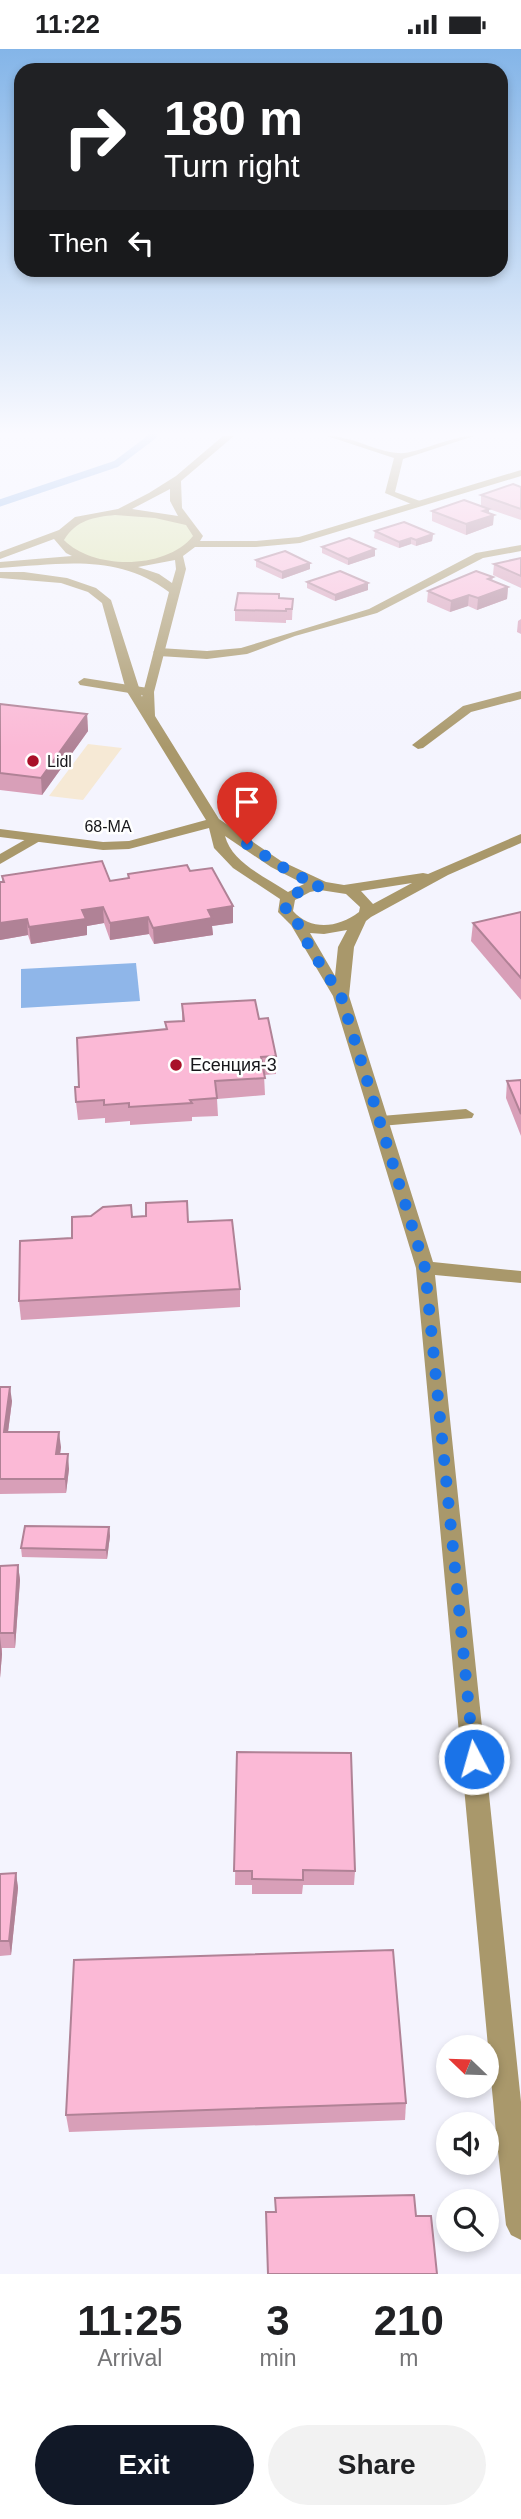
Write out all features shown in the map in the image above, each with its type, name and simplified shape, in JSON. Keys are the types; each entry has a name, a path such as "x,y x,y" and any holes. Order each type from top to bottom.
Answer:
{"street":[{"path":"0,556 43,540"},
{"path":"59,540 62,547 83,559"},
{"path":"195,544 197,540"},
{"path":"115,564 159,561 177,555 195,544 267,544 301,540"},
{"path":"159,652 208,655 243,651 291,634 373,611 480,555 521,548"},
{"path":"151,719 148,692 181,569 181,561 177,555"},
{"path":"0,565 83,559 115,564 155,576 176,592"},
{"path":"0,575 63,580 102,596 111,608 132,690 214,822 221,848 239,865 288,898"},
{"path":"84,683 148,692"},
{"path":"418,745 467,709 521,695"},
{"path":"214,822 292,873 320,886"},
{"name":"68-МА","path":"0,834 103,846 130,845 214,822"},
{"path":"0,860 35,838"},
{"path":"298,924 322,930 336,929 362,918 443,872 521,838"},
{"path":"443,872 388,884 346,889 320,886 306,888 288,898 285,912 298,924 311,950 341,996 425,1268 515,2132 521,2225"},
{"path":"341,996 346,947 367,907 364,900 346,889"},
{"path":"381,1121 466,1114"},
{"path":"425,1268 521,1277"}],"shaded area":[{"path":"88,744 122,748 83,800 49,796"}],"green space":[{"path":"64,540 195,540 195,544 159,561 115,564 70,553"}],"water":[{"path":"136,963 140,1001 21,1008 21,969"}],"building":[{"path":"343,540 353,540 375,549 348,559 322,547"},
{"path":"285,551 310,563 282,572 256,560"},
{"path":"521,558 521,576 494,564"},
{"path":"340,571 368,583 335,595 307,582"},
{"path":"476,571 493,577 488,579 508,587 478,598 469,595 451,601 428,591"},
{"path":"238,593 279,594 279,598 293,599 292,609 235,610"},
{"name":"Lidl","path":"0,704 87,714 41,778 0,773"},
{"path":"102,861 110,881 129,878 128,874 187,865 190,871 212,868 233,906 208,910 212,918 153,928 148,917 110,923 103,907 82,910 86,919 29,927 27,919 0,923 0,882 4,882 2,876"},
{"path":"521,912 521,978 473,923"},
{"name":"Есенция-3","path":"255,1000 259,1019 268,1018 276,1056 261,1057 265,1078 215,1081 217,1098 190,1100 192,1103 129,1107 129,1103 104,1105 104,1100 76,1102 75,1087 79,1087 77,1038 167,1029 165,1022 184,1021 182,1004"},
{"path":"521,1080 521,1114 507,1081"},
{"path":"187,1201 188,1222 232,1220 240,1289 19,1301 20,1241 72,1238 72,1217 91,1216 103,1207 131,1205 132,1217 146,1216 146,1203"},
{"path":"0,1387 10,1387 4,1432 59,1432 56,1454 68,1454 65,1479 0,1479"},
{"path":"25,1526 109,1527 106,1550 21,1548"},
{"path":"18,1565 14,1633 0,1633 0,1566"},
{"path":"237,1752 351,1753 355,1871 303,1870 303,1880 252,1879 252,1871 234,1871"},
{"path":"16,1873 9,1941 0,1941 0,1874"},
{"path":"393,1950 406,2103 66,2115 74,1960"},
{"path":"414,2195 416,2216 431,2216 437,2274 268,2274 266,2212 276,2212 275,2198"}],"place":[{"name":"Lidl","path":"33,761"},
{"name":"Есенция-3","path":"176,1065"}],"route":[{"path":"247,844 292,873 320,886 306,888 288,898 285,912 298,924 311,950 341,996 425,1268 474,1759"}]}
